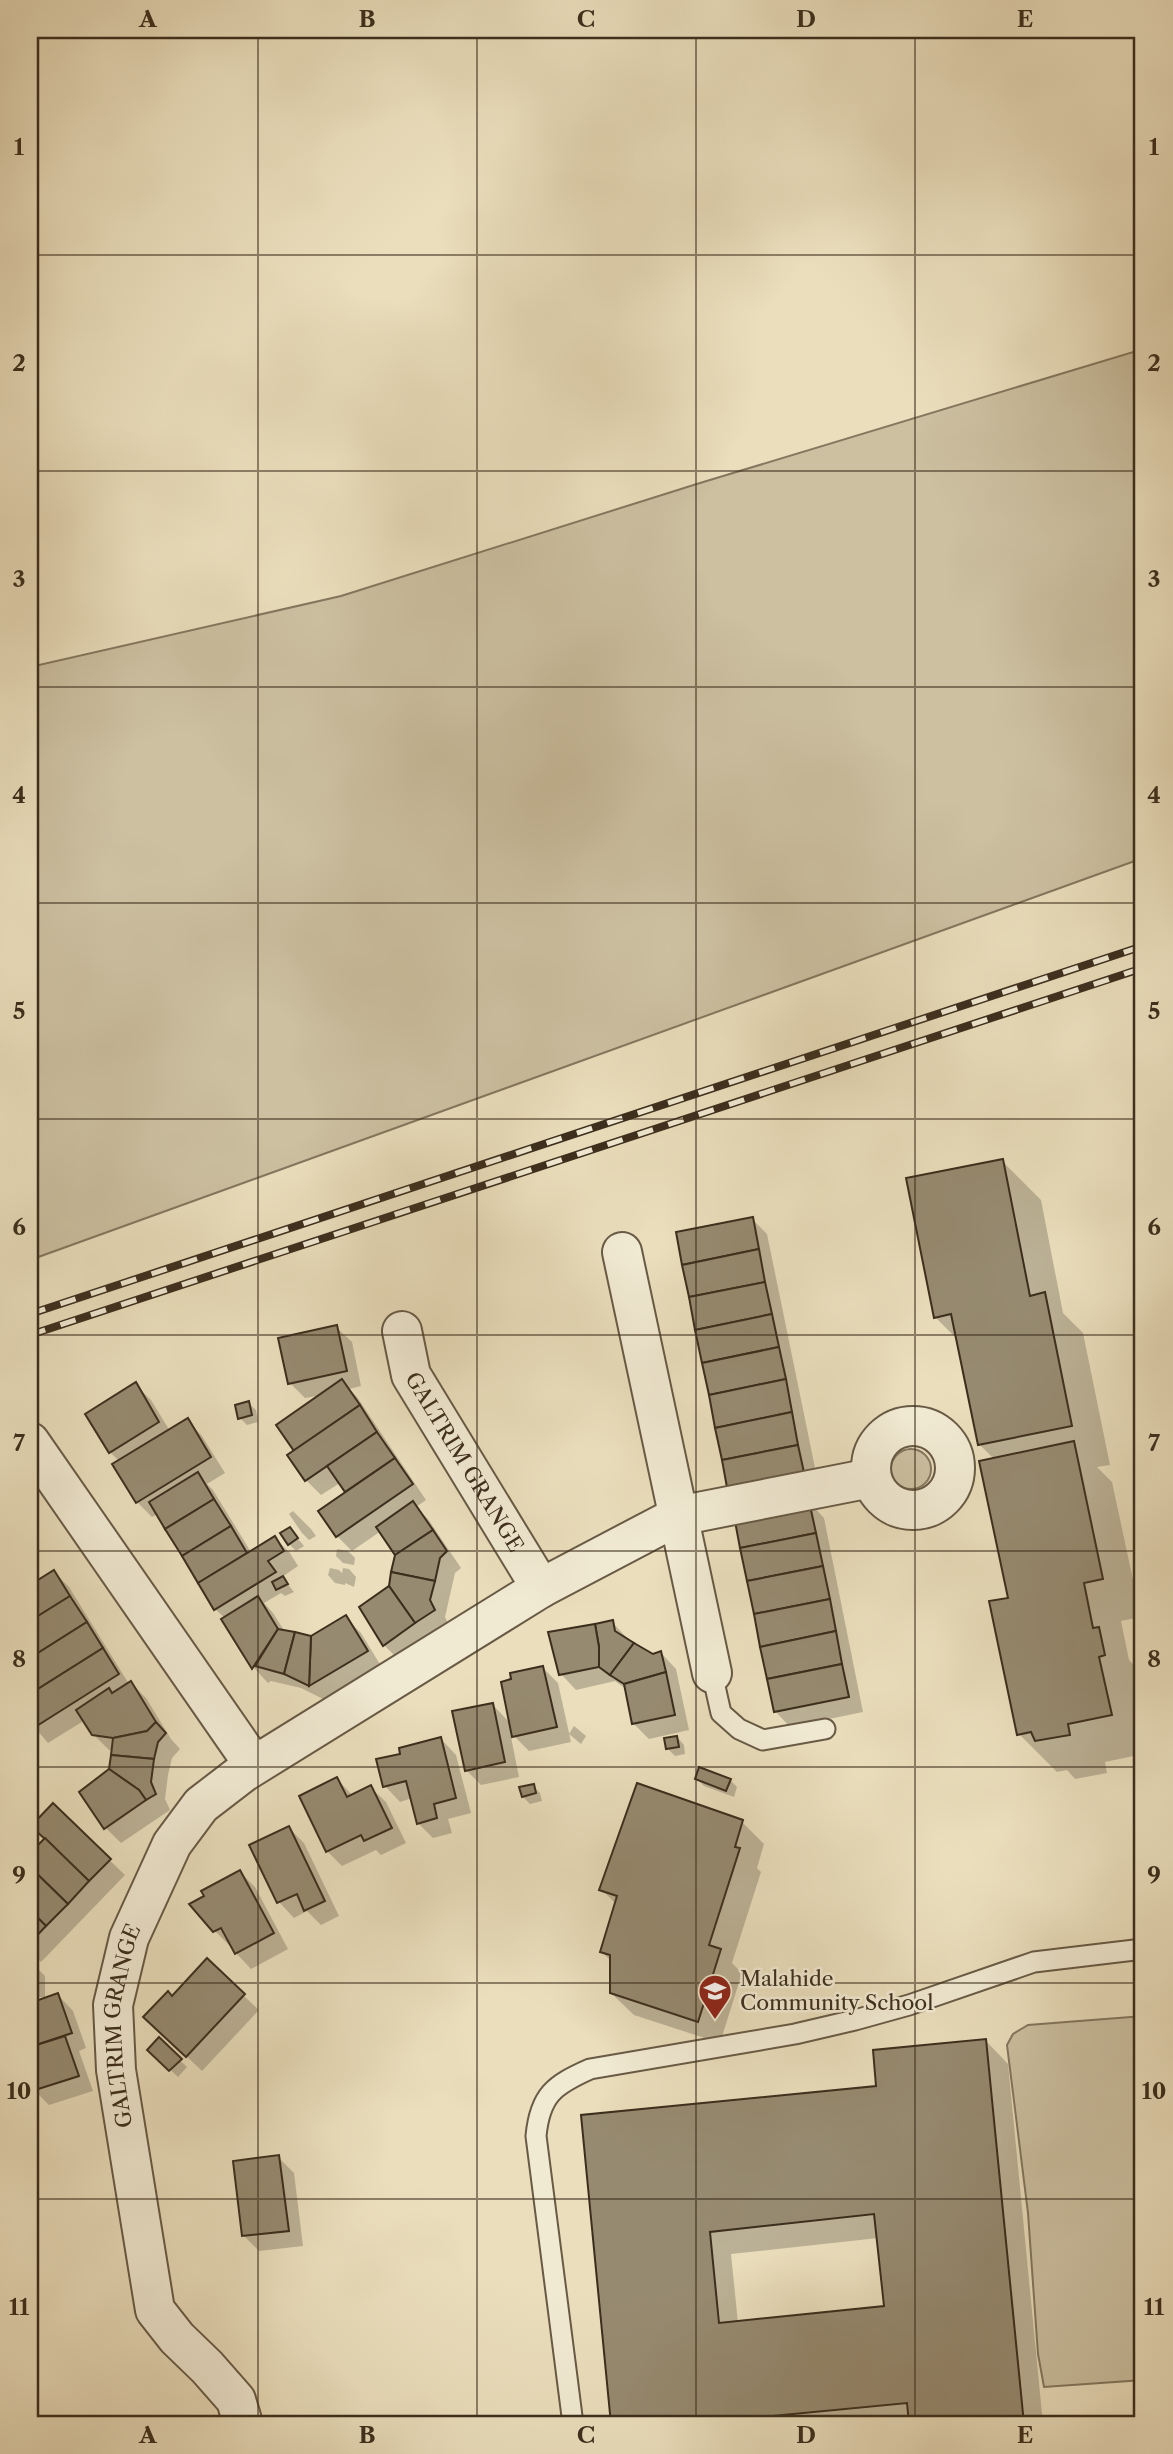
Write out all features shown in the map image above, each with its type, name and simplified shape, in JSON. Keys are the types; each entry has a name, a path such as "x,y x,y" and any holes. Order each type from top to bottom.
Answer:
{"street":[{"path":"622,1252 712,1673"},
{"name":"GALTRIM GRANGE","path":"402,1331 411,1375 541,1588"},
{"path":"30,1442 254,1765"},
{"name":"GALTRIM GRANGE","path":"243,2424 236,2400 177,2338 155,2310 116,2070 113,2005 129,1938 173,1844 201,1805 254,1765 541,1588 678,1516 872,1478"}],"lane":[{"path":"712,1673 721,1713 738,1729 763,1740 825,1729"},
{"path":"573,2424 536,2136 538,2119 547,2098 563,2081 590,2069 795,2035 855,2020 909,2005 1034,1962 1143,1949"}],"shaded area":[{"path":"1143,349 1143,858 30,1260 30,667 341,596 700,483"},
{"path":"911,1449 919,1450 925,1455 930,1461 930,1477 925,1483 919,1488 911,1489 903,1488 897,1483 892,1477 891,1469 892,1461 897,1455 903,1450"},
{"path":"1143,2016 1143,2380 1044,2387 1038,2354 1028,2213 1007,2045 1013,2034 1028,2025"}],"building":[{"path":"1003,1159 1030,1296 1045,1292 1072,1426 978,1445 951,1314 934,1318 906,1178"},
{"path":"753,1217 759,1249 682,1265 676,1232"},
{"path":"759,1249 765,1282 689,1297 682,1265"},
{"path":"765,1282 772,1314 695,1330 689,1297"},
{"path":"772,1314 779,1347 702,1363 695,1330"},
{"path":"337,1325 347,1371 288,1384 278,1338"},
{"path":"779,1347 786,1379 709,1395 702,1363"},
{"path":"342,1379 360,1405 294,1451 276,1425"},
{"path":"786,1379 792,1412 715,1428 709,1395"},
{"path":"136,1382 159,1422 109,1453 85,1414"},
{"path":"249,1401 252,1415 238,1419 235,1405"},
{"path":"360,1405 377,1432 305,1481 287,1455"},
{"path":"792,1412 798,1445 722,1460 715,1428"},
{"path":"188,1418 211,1457 136,1503 112,1464"},
{"path":"377,1432 395,1458 345,1492 327,1466"},
{"path":"1074,1441 1103,1579 1084,1583 1093,1628 1099,1627 1105,1655 1099,1657 1112,1715 1068,1724 1070,1735 1035,1741 1031,1732 1017,1735 989,1601 1008,1598 979,1461"},
{"path":"798,1445 805,1477 728,1493 722,1460"},
{"path":"395,1458 413,1484 336,1537 318,1511"},
{"path":"198,1472 214,1499 165,1529 149,1502"},
{"path":"214,1499 231,1526 182,1556 165,1529"},
{"path":"413,1501 433,1530 395,1555 376,1527"},
{"path":"809,1501 816,1533 740,1548 734,1516"},
{"path":"231,1526 247,1553 198,1583 182,1556"},
{"path":"290,1527 298,1538 288,1545 280,1533"},
{"path":"433,1530 447,1551 440,1558 435,1581 391,1572 395,1555"},
{"path":"816,1533 823,1566 747,1581 740,1548"},
{"path":"275,1536 284,1551 268,1561 276,1572 214,1610 198,1583"},
{"path":"823,1566 830,1599 754,1614 747,1581"},
{"path":"54,1570 70,1596 30,1621 30,1585"},
{"path":"391,1572 435,1581 430,1600 435,1610 415,1623 389,1586"},
{"path":"283,1576 288,1584 276,1590 272,1582"},
{"path":"389,1586 415,1623 383,1646 359,1607"},
{"path":"70,1596 87,1622 30,1658 30,1621"},
{"path":"258,1596 278,1629 252,1669 221,1619"},
{"path":"830,1599 836,1631 760,1647 754,1614"},
{"path":"346,1615 368,1651 309,1686 311,1636"},
{"path":"613,1620 615,1631 634,1643 610,1675 599,1667 595,1624"},
{"path":"87,1622 103,1648 30,1694 30,1658"},
{"path":"595,1624 599,1667 559,1675 548,1632"},
{"path":"278,1629 295,1632 284,1674 255,1666"},
{"path":"836,1631 842,1664 767,1679 760,1647"},
{"path":"295,1632 311,1636 309,1686 284,1674"},
{"path":"634,1643 653,1654 661,1651 666,1672 624,1684 610,1675"},
{"path":"103,1648 119,1674 32,1729 30,1694"},
{"path":"842,1664 849,1697 774,1712 767,1679"},
{"path":"543,1666 557,1727 512,1737 501,1682 511,1679 510,1673"},
{"path":"666,1672 675,1715 632,1724 624,1684"},
{"path":"131,1681 156,1722 147,1731 113,1738 92,1735 76,1710 109,1688 112,1693"},
{"path":"493,1703 505,1762 465,1771 452,1711"},
{"path":"156,1722 166,1733 158,1742 154,1759 111,1755 113,1738 147,1731"},
{"path":"677,1736 679,1747 666,1749 664,1738"},
{"path":"441,1737 456,1798 434,1804 437,1818 417,1824 406,1781 383,1787 376,1759 400,1754 399,1748"},
{"path":"111,1755 154,1759 151,1782 156,1794 146,1800 139,1790 109,1769"},
{"path":"699,1767 731,1779 726,1791 695,1779"},
{"path":"109,1769 139,1790 146,1800 104,1829 79,1792"},
{"path":"337,1777 347,1797 371,1785 392,1828 364,1841 361,1835 326,1852 299,1796"},
{"path":"637,1783 743,1820 735,1847 740,1848 709,1945 721,1949 698,2022 610,1993 610,1955 600,1952 617,1896 599,1890"},
{"path":"534,1784 536,1793 522,1797 519,1787"},
{"path":"53,1803 111,1859 89,1881 31,1826"},
{"path":"289,1826 325,1901 304,1911 297,1894 277,1903 249,1845"},
{"path":"45,1838 89,1881 68,1904 30,1867 30,1839 37,1846"},
{"path":"30,1867 68,1904 46,1926 30,1910"},
{"path":"240,1870 274,1933 235,1954 221,1928 213,1932 189,1904 204,1896 201,1891"},
{"path":"30,1910 46,1926 30,1943"},
{"path":"207,1958 245,1994 186,2057 143,2017 168,1991 172,1996"},
{"path":"30,1967 38,1967 38,1990 30,1990"},
{"path":"58,1993 72,2033 30,2047 30,2003"},
{"path":"65,2036 79,2076 32,2091 30,2047"},
{"path":"159,2037 182,2059 169,2071 147,2050"},
{"path":"986,2039 1024,2424 909,2424 907,2403 690,2424 611,2424 581,2115 876,2086 873,2050","holes":["874,2214 884,2306 719,2323 710,2232"]},
{"path":"279,2155 289,2231 242,2236 233,2161"}],"railway":[{"path":"30,1314 1143,946"},
{"path":"30,1335 1143,968"}],"place":[{"name":"Malahide Community School","path":"715,2021"}]}
